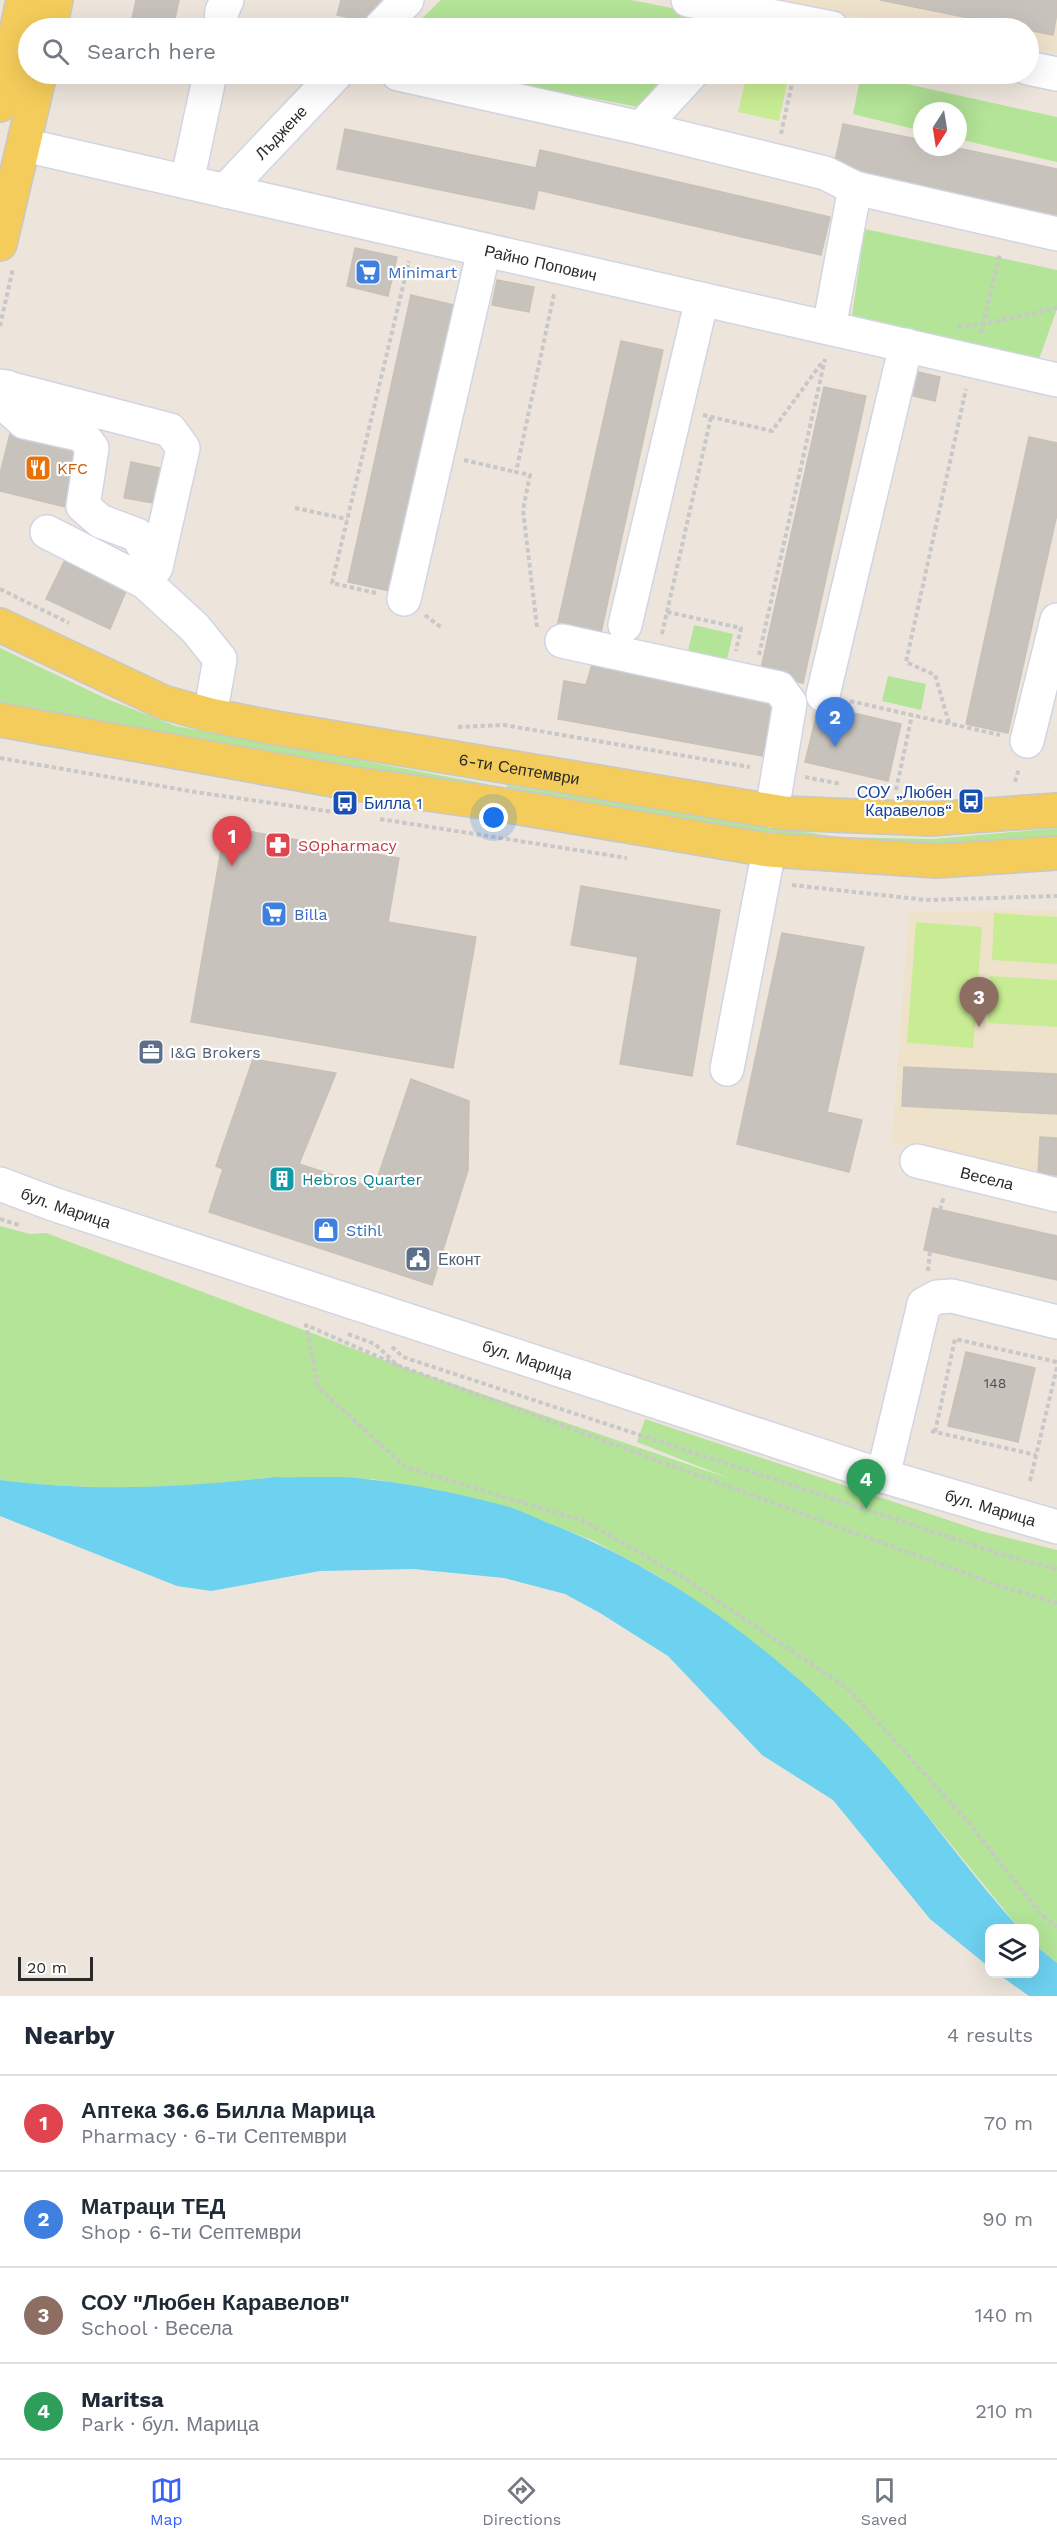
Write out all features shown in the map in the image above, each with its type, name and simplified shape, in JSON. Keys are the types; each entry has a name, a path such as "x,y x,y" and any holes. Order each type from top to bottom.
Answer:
{"main road":[{"path":"19,18 23,0"},
{"path":"52,18 56,0"},
{"path":"0,105 18,23"},
{"path":"0,244 38,84"},
{"name":"6-ти Септември","path":"0,625 164,702 210,715 497,766 772,811 930,819 1057,810"},
{"path":"0,720 349,783 491,803 769,850 937,861 1057,853"}],"street":[{"path":"221,18 227,0"},
{"path":"390,18 407,0"},
{"path":"688,0 774,18"},
{"path":"1039,70 1057,74"},
{"path":"187,182 208,84"},
{"name":"Лъджене","path":"225,191 327,84"},
{"path":"443,84 641,128 825,173 855,188 1057,234"},
{"path":"641,128 682,84"},
{"name":"Райно Попович","path":"24,145 702,299 833,339 906,345 972,360 1055,374"},
{"path":"833,339 855,188"},
{"path":"404,599 484,250"},
{"path":"625,625 702,299"},
{"path":"823,695 906,345"},
{"path":"151,575 183,448 170,430 4,387 9,408 24,422 82,435 92,448 83,506 99,521 137,535 151,575 220,659 210,715"},
{"path":"47,532 151,575"},
{"path":"1027,741 1057,620"},
{"path":"550,638 779,688 790,704 772,811"},
{"path":"727,1069 769,850"},
{"name":"Весела","path":"917,1161 1057,1195"},
{"path":"0,1170 53,1204"},
{"name":"бул. Марица","path":"0,1184 53,1204 883,1476 1057,1527"},
{"path":"0,1192 53,1204"},
{"path":"883,1476 924,1304 937,1298 952,1296 1057,1322"}],"path":[{"path":"775,161 792,84"},
{"path":"404,599 332,583 416,234"},
{"path":"949,723 935,675 906,662 972,360 984,324 1000,253"},
{"path":"516,472 560,267"},
{"path":"951,327 984,324 1057,308"},
{"path":"676,409 772,431 833,339"},
{"path":"742,680 833,339"},
{"path":"656,662 711,417"},
{"path":"437,454 530,475 524,510 550,638"},
{"path":"295,508 347,519"},
{"path":"0,589 79,628"},
{"path":"667,612 741,628 742,680"},
{"path":"823,695 1027,741"},
{"path":"895,791 912,715"},
{"path":"449,725 460,727 504,725 843,784"},
{"path":"1004,783 1026,781"},
{"path":"884,791 906,790"},
{"path":"0,1219 23,1226"},
{"path":"308,1320 320,1324"},
{"path":"1057,1603 1000,1586 397,1365 306,1325 318,1387 405,1467 584,1521 682,1577 847,1688 969,1823 1040,1913 1057,1927"},
{"path":"342,1332 375,1344 397,1365"},
{"path":"1036,1455 933,1432 956,1339 1057,1362"},
{"path":"387,1343 403,1357 1010,1557 1057,1569"},
{"path":"1030,1481 1057,1369"}],"shaded area":[{"path":"789,0 1057,0 1057,53 1039,50 1039,18 864,18 785,4"},
{"path":"1057,910 1057,1185 892,1142 909,912"}],"green space":[{"path":"441,0 631,0 712,16 710,18 422,18"},
{"path":"520,84 657,84 638,107"},
{"path":"745,84 787,84 779,121 738,112"},
{"path":"859,84 907,84 1057,117 1057,162 967,141 967,102 913,102 913,129 853,114"},
{"path":"865,229 1057,270 1057,309 1039,359 852,315"},
{"path":"694,625 733,634 727,659 688,651"},
{"path":"0,648 107,699 176,726 487,784 487,792 0,706"},
{"path":"888,676 926,684 921,710 882,701"},
{"path":"507,785 837,837 933,839 1057,828 1057,836 931,847 770,837 507,790"},
{"path":"994,913 1057,917 1057,964 992,960"},
{"path":"916,922 982,927 973,1048 907,1043"},
{"path":"990,976 1057,980 1057,1027 988,1023"},
{"path":"0,1226 30,1234 46,1233 397,1365 731,1479 637,1442 645,1419 981,1531 1057,1550 1057,1963 1039,1948 1039,1924 1016,1924 913,1798 861,1739 787,1669 731,1625 658,1576 594,1541 510,1508 432,1489 372,1479 274,1477 195,1486 104,1488 0,1480"}],"water":[{"path":"274,1477 350,1478 442,1491 509,1507 599,1545 640,1566 719,1616 757,1645 828,1706 902,1785 1016,1924 985,1924 985,1964 930,1919 833,1800 762,1755 668,1656 565,1594 504,1578 413,1569 320,1571 211,1591 177,1586 0,1516 0,1480 103,1487 206,1484"},
{"path":"1039,1948 1057,1963 1057,1996 1029,1996 1004,1978 1039,1978"}],"building":[{"path":"136,0 179,0 175,18 132,18"},
{"path":"341,0 391,0 376,18 350,18 337,15"},
{"path":"880,0 1057,0 1053,35 1039,32 1039,18 969,18"},
{"path":"843,124 913,138 913,156 967,156 967,150 1057,169 1057,215 834,166"},
{"path":"345,129 536,168 540,150 830,217 821,255 538,190 534,209 337,169"},
{"path":"355,248 397,257 388,296 347,286"},
{"path":"497,280 534,287 529,312 492,305"},
{"path":"411,295 454,305 390,591 348,582"},
{"path":"621,341 663,350 600,637 557,627"},
{"path":"910,370 940,377 935,401 905,394"},
{"path":"824,387 866,396 803,683 760,673"},
{"path":"11,430 85,449 70,508 0,491 0,474"},
{"path":"1029,437 1057,443 1057,514 1008,733 966,724"},
{"path":"131,462 160,468 153,503 124,498"},
{"path":"65,560 126,591 110,629 46,599"},
{"path":"593,661 774,701 762,756 558,719 564,681 586,685"},
{"path":"819,705 901,724 888,781 805,762"},
{"path":"225,827 399,858 388,922 476,937 453,1068 191,1022"},
{"path":"581,886 720,910 692,1076 620,1064 638,957 571,945"},
{"path":"782,933 864,947 827,1112 862,1120 849,1172 737,1144"},
{"name":"I&G Brokers","path":"145,1043 160,1045 157,1062 142,1059"},
{"name":"Hebros Quarter","path":"253,1059 336,1073 299,1164 374,1188 411,1079 469,1101 468,1170 432,1285 209,1212 223,1169 216,1166"},
{"path":"904,1067 1057,1074 1057,1114 902,1106"},
{"path":"1040,1137 1057,1138 1057,1175 1038,1174"},
{"path":"933,1208 1057,1236 1057,1280 924,1250"},
{"path":"966,1352 1035,1368 1018,1442 948,1426"}],"place":[{"name":"Minimart","path":"368,272"},
{"name":"KFC","path":"38,468"},
{"name":"Матраци ТЕД","path":"835,747"},
{"name":"СОУ „Любен Каравелов“","path":"971,801"},
{"name":"Билла 1","path":"345,803"},
{"name":"SOpharmacy","path":"278,845"},
{"name":"Аптека 36.6 Билла Марица","path":"232,866"},
{"name":"Billa","path":"274,914"},
{"name":"СОУ \"Любен Каравелов\"","path":"979,1027"},
{"name":"I&G Brokers","path":"151,1052"},
{"name":"Hebros Quarter","path":"282,1179"},
{"name":"Stihl","path":"326,1230"},
{"name":"Еконт","path":"418,1259"},
{"name":"Maritsa","path":"866,1509"}]}
